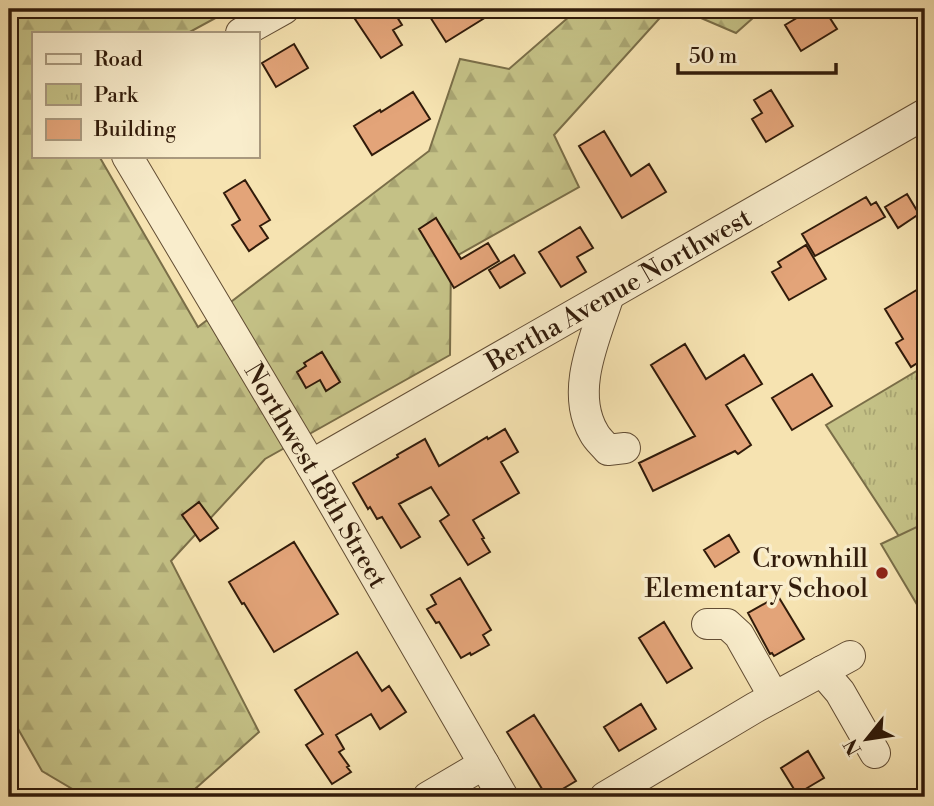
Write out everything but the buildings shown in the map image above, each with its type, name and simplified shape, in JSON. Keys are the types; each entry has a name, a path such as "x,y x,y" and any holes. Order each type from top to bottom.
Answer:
{"street":[{"path":"243,32 284,9"},
{"name":"Bertha Avenue Northwest","path":"311,465 925,114"},
{"name":"Northwest 18th Street","path":"128,158 311,465 503,797"},
{"path":"610,295 590,353 584,384 584,411 594,434 608,450 625,448"},
{"path":"707,624 727,624 739,635 774,697"},
{"path":"605,797 774,697 850,656"},
{"path":"822,671 840,692 875,754"},
{"path":"428,797 484,765"}],"green space":[{"path":"9,9 232,9 190,32 32,32 32,158 100,158 198,327 429,151 460,59 509,69 578,9 668,9 554,135 579,187 451,259 450,355 265,459 171,561 259,732 186,797 86,797 42,771 9,713"},
{"path":"680,9 763,9 736,33"},
{"path":"925,366 925,576 826,425"},
{"path":"925,523 925,618 881,544"}],"place":[{"name":"Crownhill Elementary School","path":"882,573"}]}
